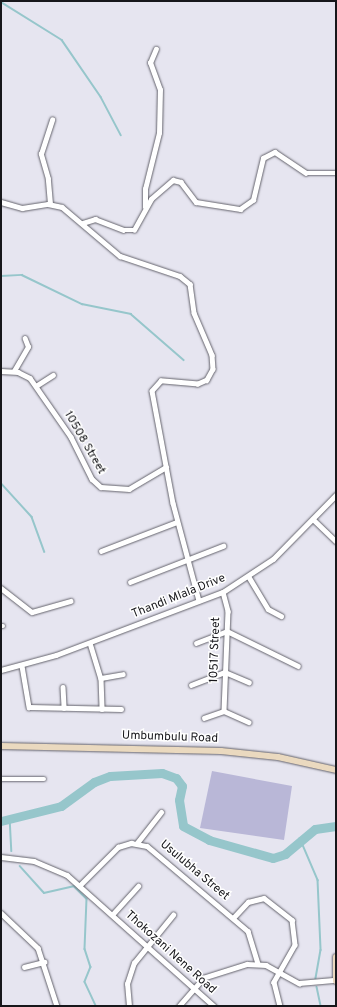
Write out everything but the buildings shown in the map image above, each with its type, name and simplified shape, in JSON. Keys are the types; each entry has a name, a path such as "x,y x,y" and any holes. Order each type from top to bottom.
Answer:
{"main road":[{"name":"Umbumbulu Road","path":"1,746 221,751 278,757 336,770"},
{"path":"336,957 336,980"}],"street":[{"path":"145,208 145,189 159,133 160,90 150,63 156,49"},
{"path":"50,204 48,179 41,154 52,120"},
{"path":"83,223 95,218 132,232 145,208 164,185 176,179 196,202 226,209 245,207 252,200 263,158 275,152 306,173 336,173"},
{"path":"1,202 22,208 50,204 62,207 83,223 112,250 134,263 152,265 188,281 197,321 212,355 213,369 203,382 161,381 153,388 166,466 178,522 199,601"},
{"path":"14,371 28,347 25,340"},
{"name":"10508 Street","path":"1,371 14,371 26,375 36,386 71,437 92,479 101,487 130,489 166,466"},
{"path":"36,386 53,375"},
{"name":"Thandi Mlala Drive","path":"1,670 22,666 90,643 223,592 249,577 273,559 336,495"},
{"path":"313,519 336,541"},
{"path":"101,551 178,522"},
{"path":"130,582 188,561 223,546"},
{"path":"249,577 268,609 281,616"},
{"path":"1,588 32,612 70,601"},
{"name":"10517 Street","path":"223,592 228,611 224,711"},
{"path":"196,643 228,631 298,666"},
{"path":"90,643 101,678 102,709"},
{"path":"22,666 28,707 121,709"},
{"path":"191,685 225,672 249,682"},
{"path":"101,678 123,674"},
{"path":"63,687 64,708"},
{"path":"204,718 224,711 249,722"},
{"path":"1,779 44,779"},
{"path":"79,886 112,850 137,843 161,812"},
{"name":"Usulubha Street","path":"137,843 159,853 233,918 252,938 258,963"},
{"name":"Thokozani Nene Road","path":"1,857 51,866 79,886 214,1006"},
{"name":"Thokozani Nene Road","path":"112,915 138,886"},
{"path":"233,918 248,902 258,898 269,900 289,916 295,928 295,945 278,972 274,982 280,1006"},
{"path":"1,914 28,935 44,962 57,1006"},
{"path":"129,1006 129,976 146,945 173,915"},
{"path":"24,967 44,962"},
{"path":"179,1006 193,987 212,974 258,963 303,984 336,980"}],"shaded area":[{"path":"212,771 292,786 284,840 200,828"}],"waterway":[{"path":"1,2 62,40 101,97 121,135"},
{"path":"1,276 22,275 82,304 131,314 184,360"},
{"path":"1,483 32,517 45,552"},
{"path":"1,821 61,806 94,782 110,776 162,773 176,778 182,786 179,800 183,826 209,840 273,858 285,854 315,829 336,826"},
{"path":"10,817 12,851"},
{"path":"300,838 318,880 321,950 316,979"},
{"path":"20,866 44,893 74,886 87,899 85,949 91,967 85,982 96,1006"},
{"path":"317,987 321,1006"}]}
